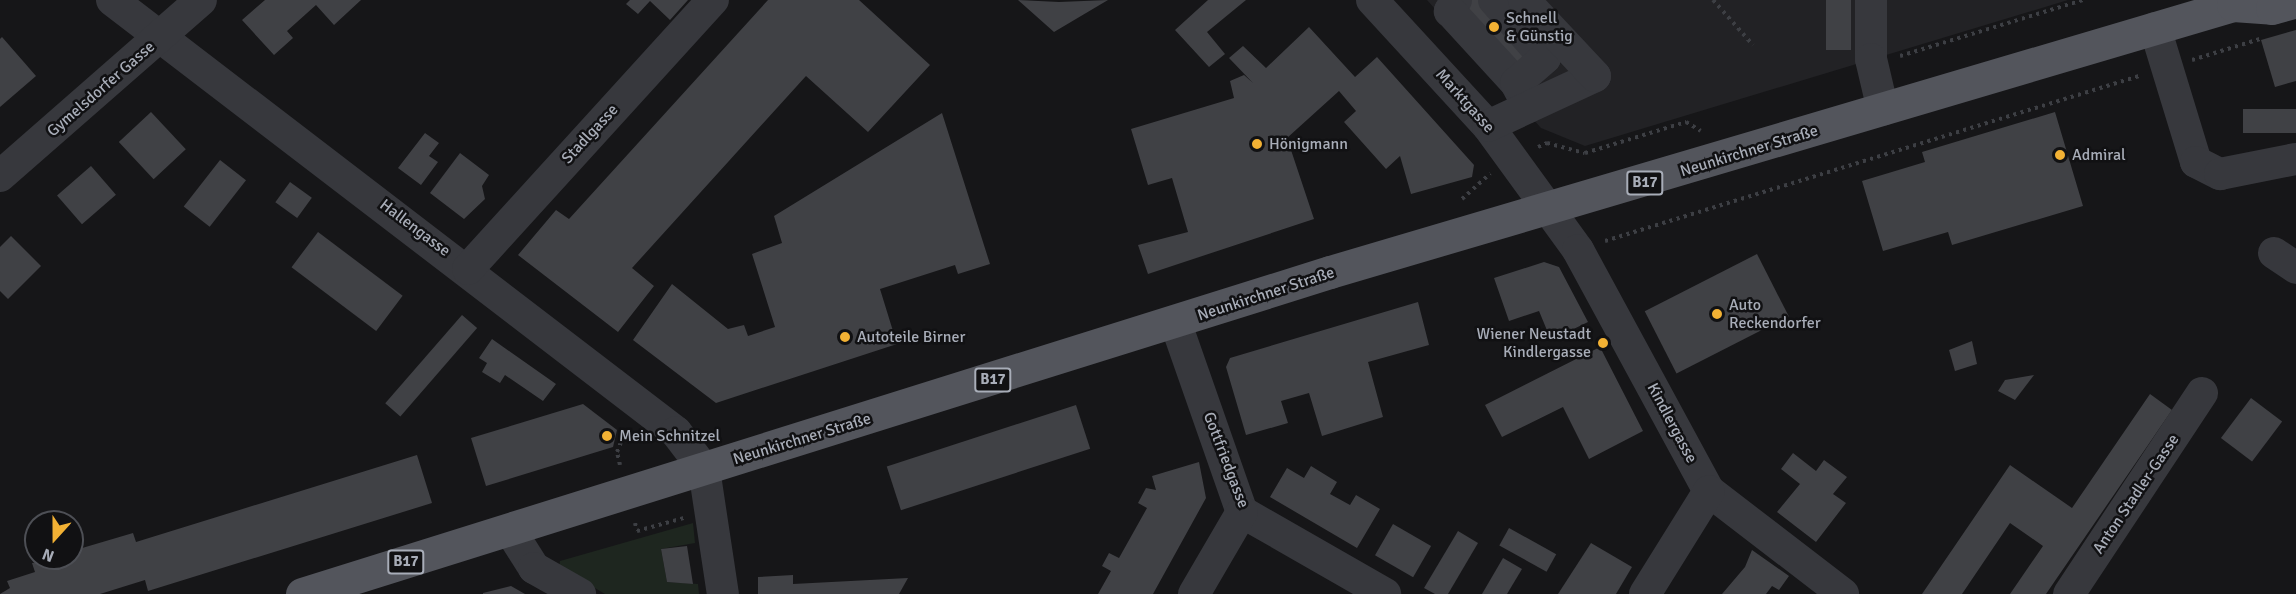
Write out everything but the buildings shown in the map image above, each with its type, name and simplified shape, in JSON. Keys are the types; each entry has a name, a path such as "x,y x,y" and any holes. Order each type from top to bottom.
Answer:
{"main road":[{"name":"Neunkirchner Straße","path":"305,594 1549,209 1883,110 2171,16 2234,2 2272,8 2296,1"}],"street":[{"name":"Hallengasse","path":"112,0 468,269 676,432 705,469"},
{"name":"Gymelsdorfer Gasse","path":"0,177 201,0"},
{"name":"Stadlgasse","path":"468,269 713,0"},
{"name":"Marktgasse","path":"1372,0 1488,126 1549,209"},
{"path":"1456,0 1450,11 1523,95"},
{"path":"1488,126 1523,95 1545,58 1494,0"},
{"path":"1523,95 1595,76 1524,0"},
{"path":"1871,0 1873,68 1883,110"},
{"path":"2171,16 2168,67 2196,162 2220,174 2296,159"},
{"name":"Kindlergasse","path":"1549,209 1595,277 1709,491 1806,583 1843,594"},
{"name":"Gottfriedgasse","path":"1176,324 1242,512 1385,594"},
{"name":"Anton Stadler-Gasse","path":"2068,594 2202,393"},
{"path":"705,469 720,559 723,594"},
{"path":"1645,594 1709,491"},
{"path":"1194,594 1242,512"},
{"path":"510,530 534,568 580,594"}],"path":[{"path":"1713,0 1753,45"},
{"path":"1873,68 2083,0"},
{"path":"1599,243 2264,37"},
{"path":"1547,142 1585,153 1686,122"},
{"path":"1450,203 1472,196 1475,183 1485,177"},
{"path":"635,523 637,531 695,515"}],"shaded area":[{"path":"1427,0 2068,0 1585,146 1541,128"},
{"path":"693,523 695,543 661,549 667,582 698,584 699,594 605,594 559,567 560,561"}],"place":[{"name":"Schnell & Günstig","path":"1494,27"},
{"name":"Hönigmann","path":"1257,144"},
{"name":"Admiral","path":"2060,155"},
{"name":"Auto Reckendorfer","path":"1717,314"},
{"name":"Autoteile Birner","path":"845,337"},
{"name":"Wiener Neustadt Kindlergasse","path":"1603,343"},
{"name":"Mein Schnitzel","path":"607,436"}]}
